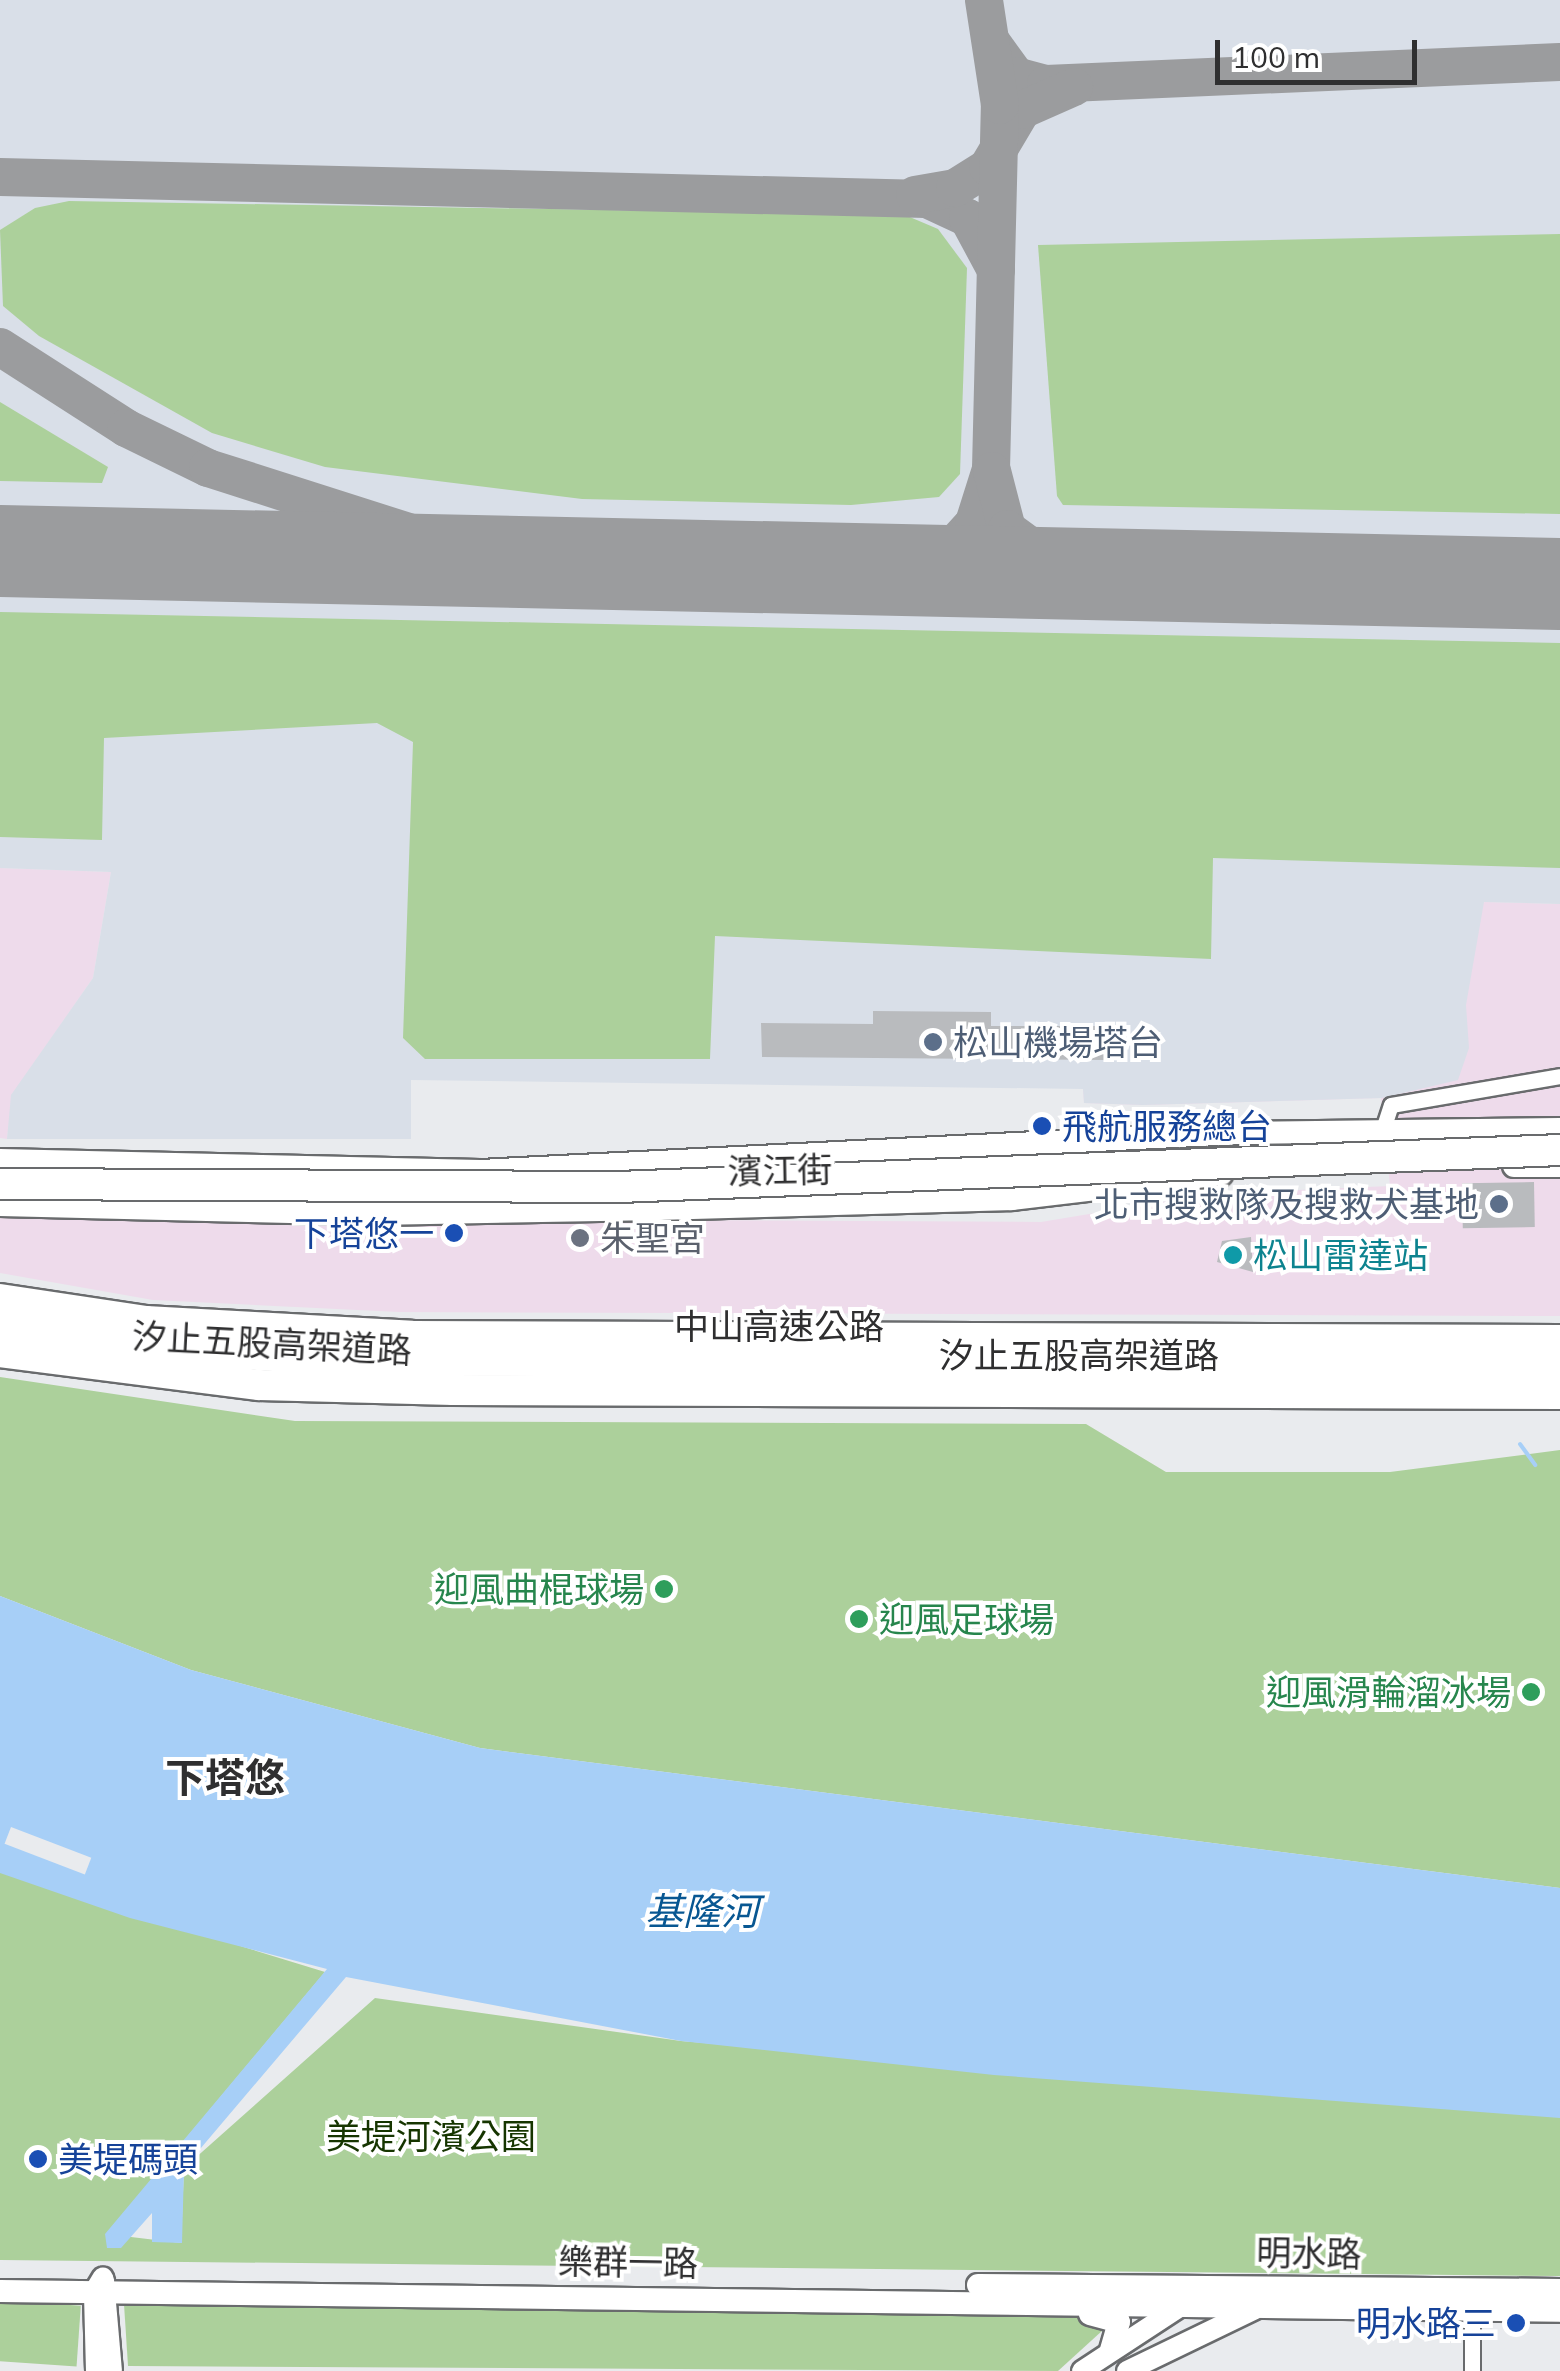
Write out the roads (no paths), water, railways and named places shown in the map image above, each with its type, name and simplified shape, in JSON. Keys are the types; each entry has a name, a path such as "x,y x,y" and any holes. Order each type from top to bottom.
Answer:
{"highway":[{"path":"0,1184 619,1187 1560,1150"},
{"name":"中山高速公路","path":"0,1299 146,1321 355,1334 1560,1340"},
{"name":"中山高速公路","path":"0,1324 178,1350 336,1360 1560,1366"},
{"name":"汐止五股高架道路","path":"0,1352 259,1385 434,1390 1560,1394"}],"main road":[{"name":"濱江街","path":"0,1160 500,1171 1094,1140 1383,1130 1560,1130"},
{"path":"1094,1140 1095,1193"},
{"name":"濱江街","path":"0,1205 373,1214 1095,1193 1240,1171 1560,1166"},
{"name":"樂群一路","path":"0,2276 103,2287 1255,2309"},
{"name":"樂群一路","path":"0,2291 103,2287 1217,2287"},
{"name":"明水路","path":"1217,2287 1560,2290"},
{"path":"1012,2302 1116,2318 1111,2350"},
{"name":"明水路","path":"1255,2309 1560,2311"}],"street":[{"path":"1383,1130 1391,1105 1560,1076"},
{"path":"96,2371 103,2287"},
{"path":"103,2287 112,2371"},
{"name":"明水路","path":"1082,2371 1177,2307 1217,2287"},
{"name":"明水路","path":"1127,2371 1255,2309"},
{"path":"1472,2310 1472,2371"}],"water":[{"name":"基隆河","path":"0,1596 191,1670 480,1748 1560,1888 1560,2118 994,2075 681,2041 346,1977 184,2168 182,2243 152,2242 152,2213 121,2248 107,2248 105,2234 327,1969 130,1918 0,1873"}],"waterway":[{"path":"1520,1444 1535,1465"}],"place":[{"name":"松山機場塔台","path":"933,1042"},
{"name":"飛航服務總台","path":"1042,1126"},
{"name":"北市搜救隊及搜救犬基地","path":"1499,1204"},
{"name":"下塔悠一","path":"454,1233"},
{"name":"朱聖宮","path":"580,1238"},
{"name":"松山雷達站","path":"1233,1255"},
{"name":"迎風曲棍球場","path":"664,1589"},
{"name":"迎風足球場","path":"859,1619"},
{"name":"迎風滑輪溜冰場","path":"1531,1692"},
{"name":"美堤碼頭","path":"38,2159"},
{"name":"明水路三","path":"1516,2323"}],"district":[{"name":"下塔悠","path":"225,1777"}],"park label":[{"name":"美堤河濱公園","path":"431,2136"}]}
